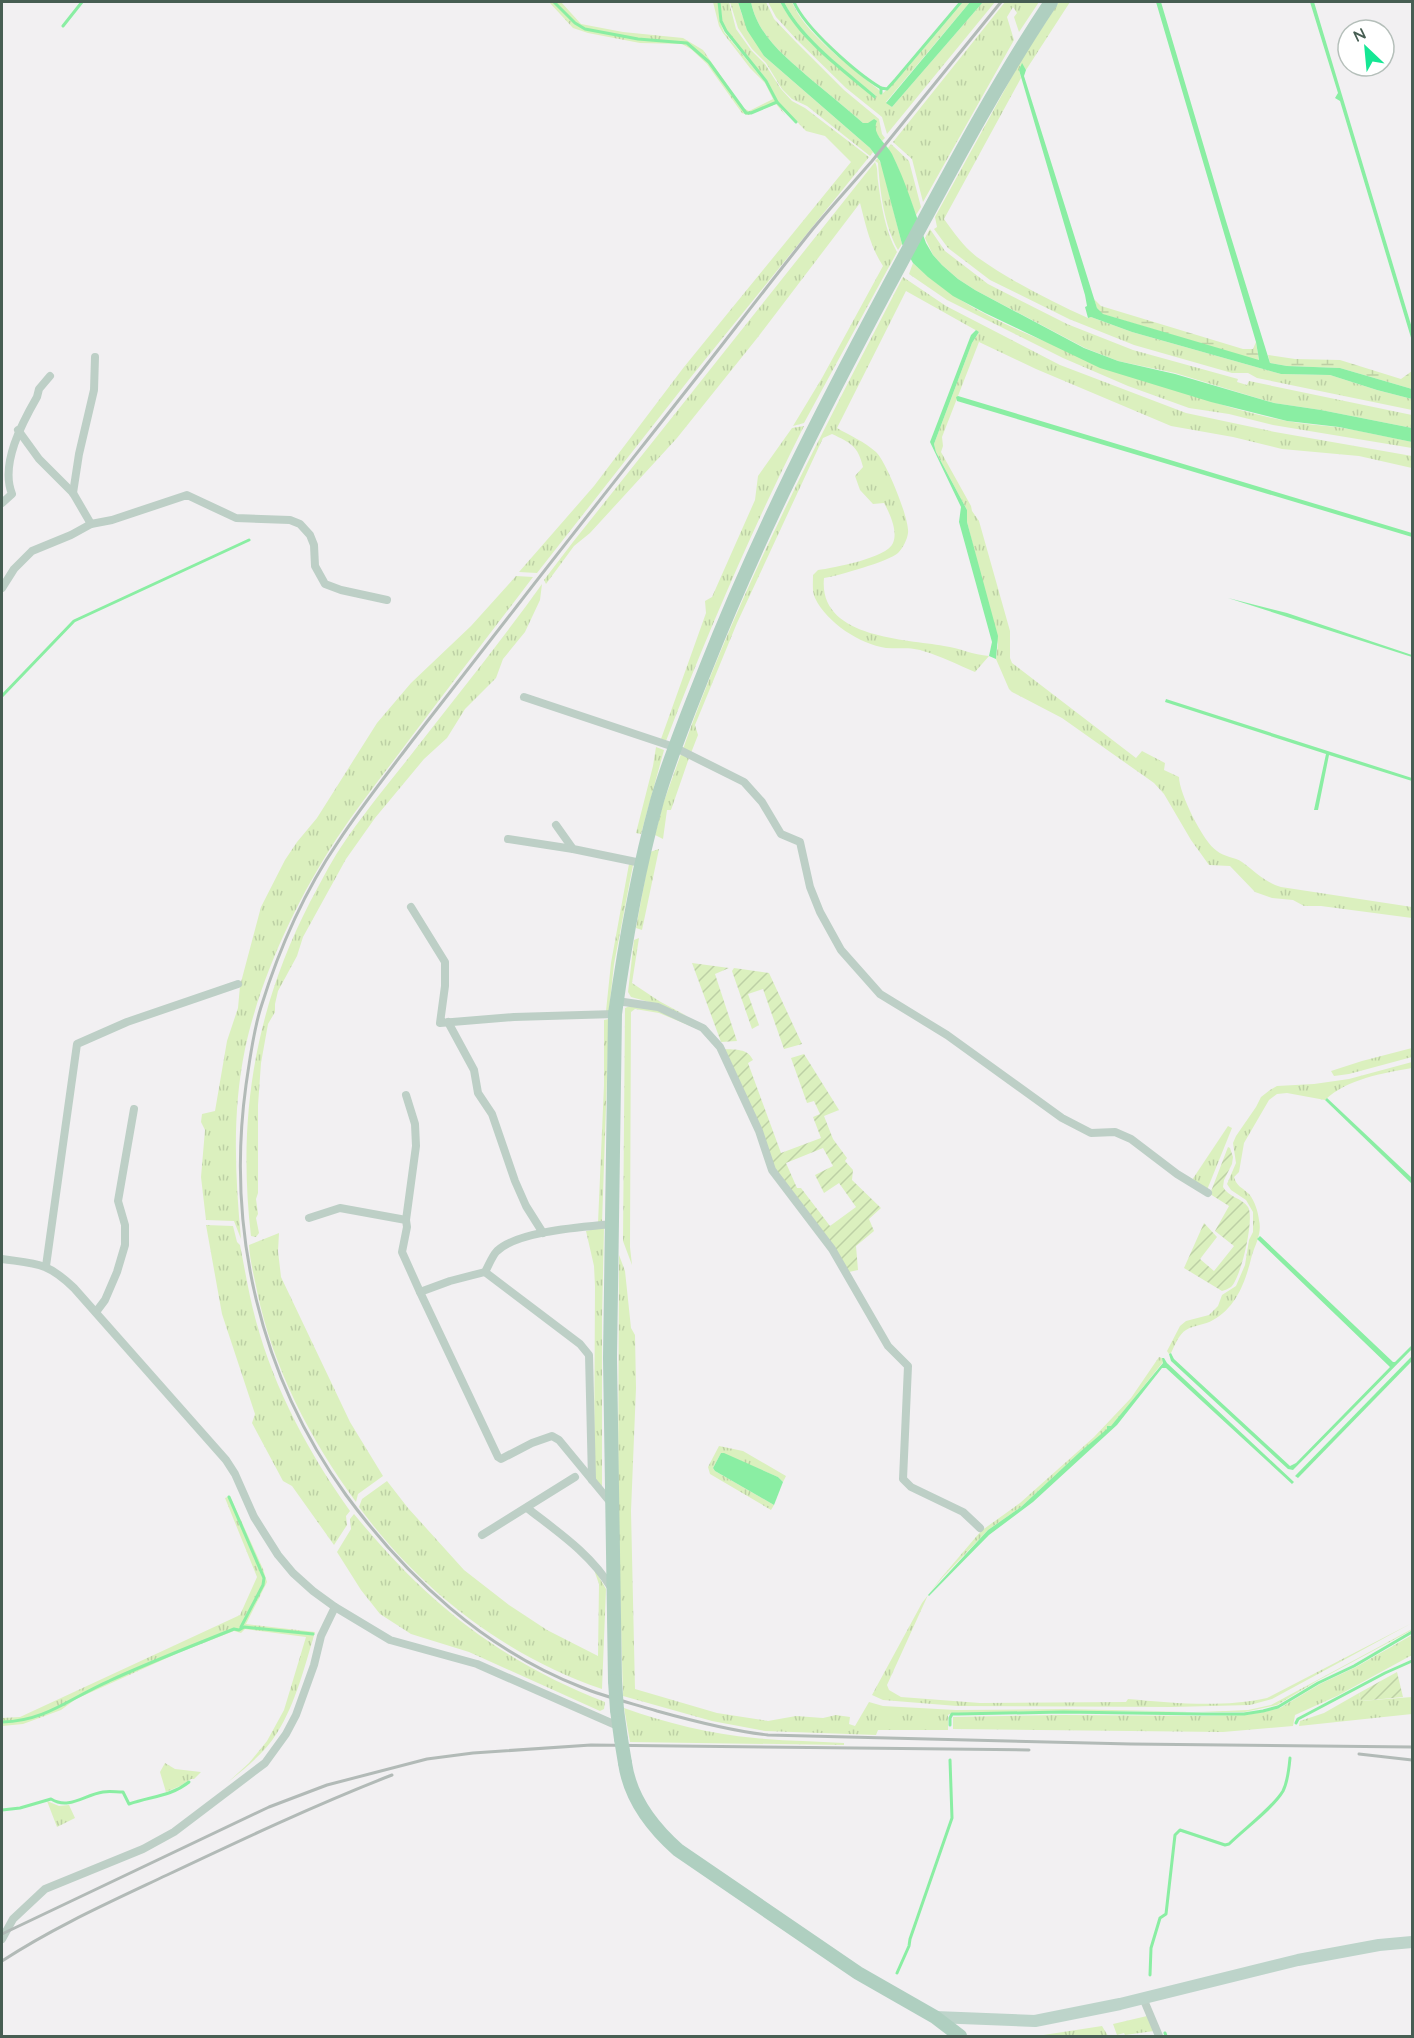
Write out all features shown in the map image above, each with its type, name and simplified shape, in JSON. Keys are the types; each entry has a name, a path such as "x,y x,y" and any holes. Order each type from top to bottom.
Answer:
{"main road":[{"path":"960,2037 935,2017 858,1973 678,1850 659,1834 632,1787 619,1733 617,1710 611,1504 612,1224 616,1007 641,863 658,800 674,747 726,617 835,386 991,99 1051,2"},
{"path":"935,2017 1035,2021 1143,1998 1298,1960 1413,1942"}],"street":[{"path":"73,493 79,454 94,390 94,357"},
{"path":"2,503 12,494 3,476 11,442 38,397 39,390 50,376"},
{"path":"18,430 39,459 73,493 91,524"},
{"path":"2,588 32,550 71,535 91,524 112,520 187,495 236,518 290,520 300,524 310,535 314,545 315,566 325,584 341,590 387,600"},
{"path":"524,697 674,747 744,782 762,802 781,834 800,842 810,887 820,912 841,950 880,994 947,1035 1062,1119 1091,1133 1115,1132 1131,1139 1177,1174 1208,1193"},
{"path":"556,825 573,849"},
{"path":"508,839 641,863"},
{"path":"411,907 445,962 445,986 440,1023 616,1007 658,1007 703,1028 720,1047 759,1131 772,1170 832,1249 888,1346 908,1366 903,1479 911,1487 963,1512 980,1528"},
{"path":"46,1266 77,1044 127,1022 238,984"},
{"path":"448,1022 474,1070 478,1082 478,1093 492,1114 526,1206 543,1233"},
{"path":"406,1095 415,1124 416,1146 406,1220 408,1227 402,1252 498,1457 501,1458 552,1436 559,1440 611,1504"},
{"path":"96,1312 105,1300 117,1272 124,1245 124,1225 118,1201 134,1109"},
{"path":"309,1218 340,1208 406,1220"},
{"path":"420,1292 485,1272 496,1251 513,1242 543,1233 612,1224"},
{"path":"2,1259 46,1266 60,1275 96,1312 226,1460 235,1474 254,1517 278,1556 300,1579 335,1607 390,1640 477,1664 619,1733"},
{"path":"485,1272 580,1344 589,1355 591,1480"},
{"path":"482,1535 575,1477"},
{"path":"527,1508 576,1546 594,1564 613,1592"},
{"path":"2,1939 13,1919 45,1889 143,1849 174,1832 265,1763 277,1748 296,1715 314,1665 321,1636 335,1607"},
{"path":"1143,1998 1159,2037"}],"green space":[{"path":"549,2 561,2 581,24 623,32 683,38 703,50 743,108 749,111 773,99 765,83 750,68 719,26 713,2 718,2 720,22 724,32 765,82 785,115 776,104 748,115 742,113 707,64 682,44 640,43 588,33 573,28"},
{"path":"720,2 729,2 736,29 792,101 805,108 869,157 691,377 537,573 519,572 594,486 684,367 851,162 825,136 806,131 778,102 767,80 726,30 722,20"},
{"path":"730,2 738,2 742,15 764,56 870,148 873,152 870,156 807,106 792,99 782,89 766,63 752,49 738,28"},
{"path":"751,2 766,2 774,19 795,41 844,90 879,119 885,138 882,141 875,131 874,119 868,124 863,123 775,46 760,26"},
{"path":"768,2 780,2 811,42 875,98 876,96 813,41 792,16 784,2 792,2 798,14 818,38 882,94 897,80 963,2 970,2 886,102 892,107 983,2 995,2 887,134 882,117 846,88 796,39 776,17"},
{"path":"1005,2 1039,2 1019,32 1014,17 1017,13 1013,7 1007,17 1014,40 923,202 912,159 893,142"},
{"path":"1059,2 1070,2 1026,70 1022,64 1019,70 1021,78 944,219 955,235 977,257 1003,274 1045,298 1088,318 1281,374 1330,375 1412,399 1412,410 1257,378 1248,373 1232,373 1134,345 1069,319 990,280 948,248 934,229 937,227 935,217 1021,60"},
{"path":"891,144 909,161 921,207 916,215 888,148"},
{"path":"878,158 902,244 898,250 883,208 878,163 875,161"},
{"path":"875,162 884,217 897,252 804,423 793,426 883,266 866,228 860,203 758,337 677,438 590,533 574,546 546,584 544,580 573,542"},
{"path":"930,229 945,251 988,284 1067,324 1133,350 1238,379 1237,382 1247,385 1249,381 1412,415 1412,428 1274,403 1175,373 1118,361 1085,348 958,279 933,255 925,238"},
{"path":"913,263 959,299 1036,338 1223,405 1287,421 1337,427 1412,442 1412,448 1273,425 1229,414 1189,408 1128,386 1063,358 947,300 909,274"},
{"path":"903,277 946,306 1060,365 1186,413 1275,432 1412,456 1412,468 1359,456 1282,449 1233,437 1171,426 1036,369 979,342 942,437 941,452 979,521 1010,631 1012,663 1136,758 1142,751 1165,763 1164,770 1179,777 1183,794 1205,838 1220,853 1239,860 1275,885 1412,907 1412,918 1321,906 1304,906 1293,900 1272,898 1255,892 1230,866 1209,865 1191,840 1164,794 1154,783 1062,718 1009,689 996,659 998,644 967,522 967,510 934,444 972,343 979,332 906,291 837,428 867,445 880,458 891,478 908,526 906,541 898,553 885,560 824,578 826,598 835,613 849,624 867,632 989,656 975,672 919,650 876,646 845,631 820,607 813,590 813,575 818,570 871,558 889,548 893,543 895,533 884,503 873,504 860,490 855,476 863,467 859,454 849,443 832,434 823,438 737,623 695,725 698,735 691,753 683,749 757,568"},
{"path":"1094,299 1101,306 1243,349 1253,349 1256,342 1259,361 1102,314"},
{"path":"1268,355 1295,359 1340,360 1401,379 1412,371 1412,389 1340,368 1270,363"},
{"path":"804,426 731,582 666,741 661,739 706,613 705,601 712,597 755,500 758,476 792,428"},
{"path":"516,576 533,577 337,838 294,913 270,967 245,1049 238,1096 236,1167 241,1239 234,1221 206,1220 201,1177 205,1130 201,1122 202,1114 215,1111 227,1041 238,1008 240,986 261,907 285,860 317,818 377,723 411,683 471,626"},
{"path":"542,584 540,600 525,632 503,659 496,678 465,709 447,738 424,759 375,818 346,859 303,937 297,956 278,991 275,1012 268,1024 261,1063 256,1199 259,1233 256,1237 251,1236 247,1192 249,1106 263,1023 291,942 310,902 349,836"},
{"path":"656,747 664,750 641,834 636,833 653,766"},
{"path":"681,754 689,758 671,810 667,810 663,839 655,835 663,804"},
{"path":"659,849 642,930 636,928 650,852"},
{"path":"629,864 633,865 614,964 609,1011 606,1011 611,963"},
{"path":"639,938 632,983 687,1016 631,997 628,992 634,940"},
{"path":"692,963 729,968 715,974 737,1041 721,1042"},
{"path":"734,968 769,973 802,1044 784,1049 763,989 748,994 759,1025 752,1029 732,971"},
{"path":"630,1006 659,1010 700,1030 659,1013 635,1009 631,1012 630,1247 632,1265 623,1241 625,1008"},
{"path":"609,1019 602,1223 598,1223 604,1085 604,1020"},
{"path":"1412,1048 1412,1057 1349,1074 1334,1076 1331,1071 1362,1061"},
{"path":"724,1049 737,1050 751,1056 753,1060 748,1063 781,1153 821,1138 813,1117 820,1114 814,1101 807,1103 791,1058 804,1054 839,1110 824,1116 833,1139 847,1158 845,1161 853,1170 852,1180 881,1208 869,1219 874,1231 856,1246 858,1270 849,1272 774,1169","holes":["823,1148 833,1166 815,1175 824,1193 839,1183 856,1207 830,1226 801,1188 797,1188 786,1163"]},
{"path":"1412,1062 1412,1068 1355,1082 1325,1100 1287,1093 1277,1094 1269,1100 1244,1143 1239,1172 1234,1177 1238,1185 1253,1200 1260,1225 1247,1274 1228,1308 1213,1320 1189,1328 1177,1340 1169,1354 1167,1351 1180,1326 1186,1321 1209,1315 1218,1306 1222,1295 1236,1286 1245,1265 1249,1240 1253,1232 1253,1212 1246,1200 1231,1190 1227,1184 1236,1163 1233,1143 1261,1097 1277,1086 1349,1079"},
{"path":"1228,1126 1232,1128 1207,1190 1192,1180"},
{"path":"1228,1147 1233,1157 1223,1187 1248,1207 1250,1223 1239,1272 1231,1287 1222,1291 1184,1268 1204,1223 1217,1237 1200,1259 1214,1271 1234,1246 1215,1231 1229,1206 1210,1194"},
{"path":"206,1225 233,1226 240,1245 256,1321 283,1397 307,1444 350,1511 346,1516 347,1525 334,1545 292,1486 283,1481 252,1423 255,1414 222,1314"},
{"path":"604,1227 602,1487 594,1478 595,1286 594,1266 586,1231"},
{"path":"279,1233 278,1251 281,1277 350,1422 383,1476 358,1494 356,1502 323,1453 295,1402 264,1320 249,1245"},
{"path":"619,1255 625,1271 631,1328 635,1335 636,1388 631,1511 635,1689 717,1713 768,1721 796,1716 823,1718 836,1715 850,1717 849,1724 855,1726 869,1702 883,1706 956,1710 1066,1709 1190,1712 952,1713 948,1715 948,1730 878,1730 876,1735 765,1731 712,1721 623,1696 618,1519"},
{"path":"1159,1357 1162,1358 1163,1362 1111,1427 1081,1451 1021,1507 988,1530 929,1594 981,1531 1020,1503 1094,1437 1131,1398"},
{"path":"719,1446 743,1451 786,1476 783,1482 778,1477 721,1453 713,1468 774,1505 771,1510 710,1474 708,1467"},
{"path":"387,1481 464,1570 509,1605 547,1630 598,1656 599,1584 593,1567 606,1589 602,1689 566,1675 499,1639 467,1617 409,1566 359,1507 362,1499"},
{"path":"230,1496 267,1582 246,1624 315,1632 290,1709 277,1733 261,1754 227,1783 249,1763 267,1741 284,1710 306,1637 245,1629 241,1633 234,1631 178,1653 76,1699 61,1710 23,1724 2,1726 2,1718 20,1717 240,1615 257,1577 225,1498"},
{"path":"354,1514 409,1575 467,1626 531,1668 605,1702 604,1709 600,1711 469,1652 411,1634 380,1614 361,1590 337,1552 351,1529 350,1519"},
{"path":"928,1595 887,1685 889,1690 901,1697 980,1703 1126,1702 1128,1699 1198,1704 1250,1701 1267,1698 1412,1623 1272,1699 1250,1705 957,1706 883,1700 872,1695"},
{"path":"1412,1629 1277,1705 1245,1712 1208,1712 1248,1710 1271,1705"},
{"path":"1412,1635 1412,1655 1337,1696 1295,1715 1293,1726 1223,1732 953,1729 953,1717 1203,1716 1264,1712 1280,1708"},
{"path":"1397,1672 1403,1697 1361,1701 1359,1693"},
{"path":"1359,1693 1361,1701 1412,1697 1412,1714 1299,1726 1300,1721 1324,1713"},
{"path":"624,1708 672,1723 722,1734 844,1743 844,1745 630,1742"},
{"path":"165,1763 175,1769 201,1772 194,1779 166,1792 160,1772"},
{"path":"47,1801 59,1806 69,1805 75,1818 57,1827"},
{"path":"1147,2016 1154,2031 1117,2035 1113,2024"},
{"path":"1102,2026 1108,2036 1037,2036"}],"shaded area":[{"path":"738,2 751,2 760,26 767,36 813,81 863,123 874,119 877,121 876,130 897,165 926,243 933,255 958,279 1084,348 1118,361 1175,374 1274,403 1412,428 1412,442 1339,427 1287,421 1211,402 1100,368 953,296 913,263 902,244 880,161 870,148 764,56 747,30"},
{"path":"780,2 784,2 792,16 813,41 876,96 875,99 810,43"},
{"path":"970,2 983,2 892,107 886,103"},
{"path":"1156,2 1161,2 1270,363 1340,368 1412,389 1412,399 1330,375 1281,374 1088,318 1085,295 1019,70 1022,63 1026,70 1024,76 1097,308 1103,314 1259,360 1256,342"},
{"path":"1310,2 1314,2 1412,328 1412,341 1340,101 1335,98 1338,93"},
{"path":"976,330 979,332 972,343 934,444 967,510 967,522 998,636 996,659 989,656 992,642 959,522 961,507 930,442 971,335"},
{"path":"958,396 1412,533 1412,537 957,401"},
{"path":"1228,598 1287,613 1412,655 1412,657"},
{"path":"1166,699 1412,778 1412,781 1329,755 1318,810 1314,810 1326,754 1165,702"},
{"path":"1327,1098 1412,1178 1412,1184 1325,1100"},
{"path":"1260,1236 1393,1362 1412,1345 1412,1349 1293,1470 1288,1469 1171,1361 1169,1354 1171,1353 1174,1359 1290,1466 1296,1463 1390,1367 1257,1239"},
{"path":"1412,1356 1412,1361 1298,1478 1295,1476"},
{"path":"1162,1358 1294,1482 1292,1484 1166,1368 1162,1368 1117,1425 1033,1502 989,1535 929,1596 988,1530 1021,1507 1107,1429 1107,1426 1111,1426 1163,1363"},
{"path":"721,1453 778,1477 783,1482 774,1505 715,1471 713,1468"}],"waterway":[{"path":"63,26 82,2"},
{"path":"554,2 575,23 585,29 638,39 687,43 709,62 746,113 777,102"},
{"path":"719,2 721,21 726,31 766,81 777,102 796,122"},
{"path":"794,2 800,13 832,49 858,72 881,88"},
{"path":"881,93 881,88 887,89 961,2"},
{"path":"2,696 74,621 249,540"},
{"path":"229,1497 264,1578 263,1585 241,1627"},
{"path":"2,1722 18,1721 45,1713 124,1674 234,1629 239,1630 244,1627 313,1634"},
{"path":"950,1725 952,1714 1063,1712 1244,1714 1263,1711 1278,1707 1412,1632"},
{"path":"1296,1723 1298,1719 1412,1661"},
{"path":"1150,1975 1151,1948 1160,1918 1166,1914 1175,1835 1180,1830 1225,1845 1229,1844 1283,1791 1290,1758"},
{"path":"897,1973 909,1946 952,1818 950,1760"},
{"path":"2,1810 20,1808 51,1799 64,1803 77,1801 108,1792 123,1792 129,1804 167,1793 189,1782"}],"railway":[{"path":"1001,2 872,161 812,230 561,550 374,791 314,881 284,942 268,985 256,1026 246,1085 241,1139 241,1194 246,1247 256,1300 271,1351 291,1401 316,1449 369,1525 421,1582 480,1632 512,1653 590,1691 698,1722 768,1735 1131,1744 1412,1747"},
{"path":"2,1934 269,1807 327,1785 427,1759 473,1753 591,1745 1029,1750"},
{"path":"1359,1754 1412,1760"},
{"path":"2,1961 62,1926 124,1895 278,1823 392,1775"}]}
